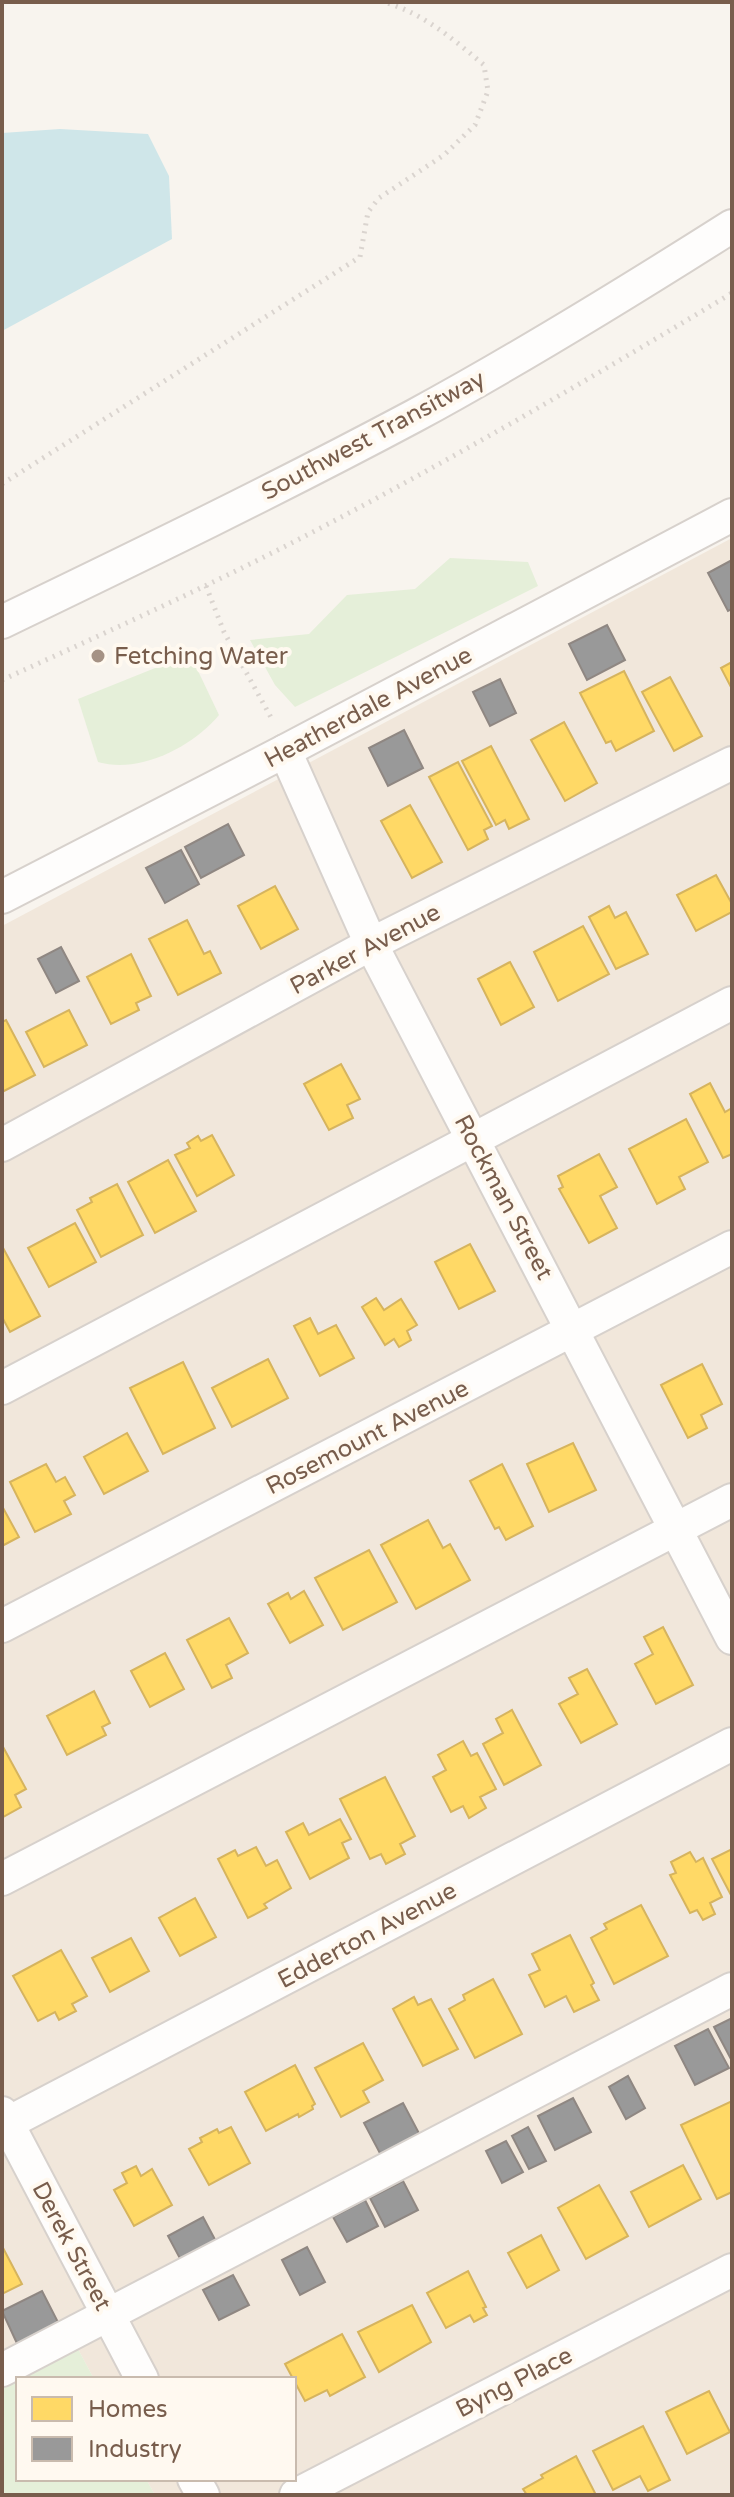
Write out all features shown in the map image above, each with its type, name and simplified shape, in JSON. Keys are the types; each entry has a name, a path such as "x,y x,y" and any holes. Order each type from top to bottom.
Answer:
{"street":[{"name":"Southwest Transitway","path":"2,622 204,525 416,415 547,340 732,226"},
{"name":"Heatherdale Avenue","path":"2,897 732,515"},
{"name":"Rockman Street","path":"285,751 371,944 732,1638"},
{"name":"Parker Avenue","path":"2,1145 371,944 732,763"},
{"path":"2,1388 732,1003"},
{"name":"Rosemount Avenue","path":"2,1626 732,1247"},
{"path":"2,1879 732,1500"},
{"name":"Edderton Avenue","path":"4,2121 732,1744"},
{"path":"2,2370 732,1989"},
{"name":"Derek Street","path":"4,2121 141,2377"},
{"name":"Byng Place","path":"296,2495 732,2270"}],"path":[{"path":"2,484 360,257 368,212 379,198 444,155 475,125 488,91 484,65 442,30 384,2"},
{"path":"2,680 206,586 322,527 528,415 732,293"},
{"path":"206,586 224,632 277,728 285,751"}],"shaded area":[{"path":"732,538 732,2495 155,2495 147,2481 296,2481 296,2377 93,2377 70,2334 2,2370 2,926"}],"green space":[{"path":"450,558 528,562 538,586 295,707 275,685 250,640 309,634 347,595 415,589"},
{"path":"190,654 219,715 195,738 164,755 131,764 98,762 78,699"},
{"path":"70,2334 93,2377 16,2377 16,2481 147,2481 155,2495 2,2495 2,2370"}],"water":[{"path":"60,129 148,134 169,176 172,239 2,331 2,133"}],"building: Homes":[{"path":"732,662 732,689 721,668"},
{"path":"624,671 654,731 616,751 611,741 606,743 580,693"},
{"path":"670,677 702,736 674,751 642,692"},
{"path":"564,722 597,783 565,801 531,740"},
{"path":"491,746 529,819 509,829 505,820 496,825 462,761"},
{"path":"458,762 492,826 484,830 488,839 468,850 429,777"},
{"path":"410,805 442,862 412,878 381,821"},
{"path":"716,875 732,904 732,912 696,931 677,895"},
{"path":"275,886 298,929 261,949 238,906"},
{"path":"609,906 615,918 626,912 648,954 616,969 589,917"},
{"path":"187,920 204,954 210,951 221,973 178,995 149,939"},
{"path":"583,926 609,974 558,1001 534,952"},
{"path":"131,954 151,996 136,1003 139,1010 111,1024 87,977"},
{"path":"510,962 534,1007 501,1025 478,979"},
{"path":"69,1010 87,1045 44,1067 26,1032"},
{"path":"6,1020 35,1075 2,1092 2,1022"},
{"path":"341,1064 360,1099 347,1105 353,1118 329,1130 304,1084"},
{"path":"710,1083 725,1112 732,1108 732,1154 723,1158 690,1094"},
{"path":"686,1119 708,1162 679,1177 685,1189 657,1204 629,1149"},
{"path":"212,1135 234,1175 197,1196 175,1155 190,1148 187,1143 198,1136 201,1141"},
{"path":"599,1154 617,1187 600,1196 617,1228 589,1243 559,1189 563,1187 558,1176"},
{"path":"168,1160 196,1211 155,1233 128,1182"},
{"path":"117,1184 143,1235 101,1257 77,1210 92,1202 90,1198"},
{"path":"75,1223 96,1262 49,1287 28,1248"},
{"path":"470,1244 495,1291 459,1309 435,1262"},
{"path":"2,1246 40,1316 10,1332 2,1317"},
{"path":"376,1298 384,1310 401,1299 417,1325 407,1331 411,1340 399,1347 394,1339 385,1345 362,1307"},
{"path":"310,1318 318,1334 336,1325 354,1358 320,1376 294,1326"},
{"path":"268,1359 288,1398 232,1427 212,1388"},
{"path":"183,1362 215,1428 163,1454 130,1388"},
{"path":"702,1364 722,1404 701,1415 707,1428 688,1438 661,1385"},
{"path":"127,1433 148,1471 104,1494 84,1457"},
{"path":"573,1443 596,1490 549,1512 527,1464"},
{"path":"46,1464 56,1482 65,1477 75,1495 64,1501 71,1514 35,1532 10,1482"},
{"path":"502,1464 533,1526 506,1540 499,1527 495,1529 470,1481"},
{"path":"2,1506 19,1537 2,1546"},
{"path":"428,1520 443,1548 450,1544 470,1580 416,1609 381,1545"},
{"path":"369,1550 397,1602 343,1630 315,1578"},
{"path":"304,1591 323,1625 290,1643 268,1604 288,1593 291,1599"},
{"path":"229,1618 248,1653 226,1665 232,1678 212,1688 187,1640"},
{"path":"663,1627 693,1685 656,1704 635,1664 653,1654 644,1637"},
{"path":"165,1653 184,1689 150,1707 131,1671"},
{"path":"587,1669 617,1724 581,1743 559,1704 578,1694 569,1678"},
{"path":"94,1691 110,1723 102,1727 106,1735 67,1755 47,1716"},
{"path":"512,1710 541,1765 504,1785 483,1744 503,1733 496,1719"},
{"path":"463,1741 471,1756 477,1753 496,1789 480,1797 486,1808 469,1818 463,1806 451,1812 433,1777 446,1770 438,1755"},
{"path":"2,1745 26,1789 15,1795 21,1807 3,1817"},
{"path":"385,1777 415,1836 400,1844 405,1854 386,1864 381,1854 370,1859 340,1799"},
{"path":"340,1819 351,1839 342,1843 349,1858 310,1879 286,1832 303,1823 309,1835"},
{"path":"256,1847 266,1866 277,1860 291,1888 264,1904 267,1908 248,1918 218,1859 235,1850 238,1856"},
{"path":"732,1849 732,1897 712,1859"},
{"path":"690,1852 696,1862 703,1858 722,1897 710,1903 715,1914 703,1920 697,1910 690,1913 670,1875 676,1873 671,1862"},
{"path":"195,1898 216,1937 180,1956 159,1918"},
{"path":"641,1905 668,1956 614,1984 591,1938 607,1929 604,1924"},
{"path":"570,1935 599,2000 574,2012 566,1996 545,2007 529,1975 540,1970 532,1954"},
{"path":"131,1938 149,1971 110,1992 92,1958"},
{"path":"61,1950 87,1996 72,2004 76,2011 59,2020 55,2012 38,2021 13,1976"},
{"path":"493,1979 522,2034 475,2058 449,2009 465,2000 463,1995"},
{"path":"414,1997 418,2005 431,1999 458,2049 423,2066 393,2009"},
{"path":"363,2043 383,2080 363,2091 369,2102 341,2117 315,2068"},
{"path":"295,2065 315,2104 313,2109 266,2131 245,2092"},
{"path":"732,2101 732,2192 717,2199 681,2125"},
{"path":"231,2127 250,2163 209,2185 189,2149 202,2142 200,2138 217,2129 219,2133"},
{"path":"683,2165 701,2199 649,2227 631,2192"},
{"path":"136,2166 141,2176 152,2169 172,2205 134,2226 114,2190 127,2183 122,2173"},
{"path":"599,2185 628,2236 586,2259 558,2208"},
{"path":"541,2235 559,2270 527,2288 508,2253"},
{"path":"2,2246 22,2284 2,2294"},
{"path":"468,2271 487,2315 474,2322 470,2315 446,2328 427,2293"},
{"path":"412,2305 431,2342 379,2372 358,2332"},
{"path":"342,2334 365,2377 330,2396 327,2390 305,2401 296,2384 296,2377 292,2377 285,2364"},
{"path":"709,2391 730,2432 687,2454 666,2412"},
{"path":"643,2426 670,2480 648,2491 640,2476 613,2490 593,2451"},
{"path":"576,2456 596,2495 527,2495 523,2489"}],"building: Industry":[{"path":"732,560 732,609 728,611 708,573"},
{"path":"607,625 625,660 587,680 569,644"},
{"path":"500,679 516,713 490,726 473,692"},
{"path":"404,730 423,768 388,786 369,748"},
{"path":"228,824 244,855 201,878 185,847"},
{"path":"181,850 199,884 165,903 146,868"},
{"path":"61,947 79,981 56,993 38,959"},
{"path":"732,2018 732,2061 714,2027"},
{"path":"708,2029 729,2068 695,2085 675,2046"},
{"path":"628,2076 645,2108 626,2119 609,2087"},
{"path":"573,2098 591,2132 555,2150 538,2116"},
{"path":"403,2103 422,2139 383,2159 364,2123"},
{"path":"528,2127 546,2161 529,2169 512,2136"},
{"path":"506,2141 523,2172 502,2183 486,2151"},
{"path":"403,2181 418,2210 385,2227 370,2198"},
{"path":"365,2200 378,2226 347,2242 333,2217"},
{"path":"203,2217 219,2247 184,2266 168,2236"},
{"path":"307,2247 325,2282 300,2295 282,2260"},
{"path":"233,2275 249,2305 219,2320 203,2290"},
{"path":"42,2291 62,2330 21,2352 2,2311"}],"place":[{"name":"Fetching Water","path":"98,656"}]}
